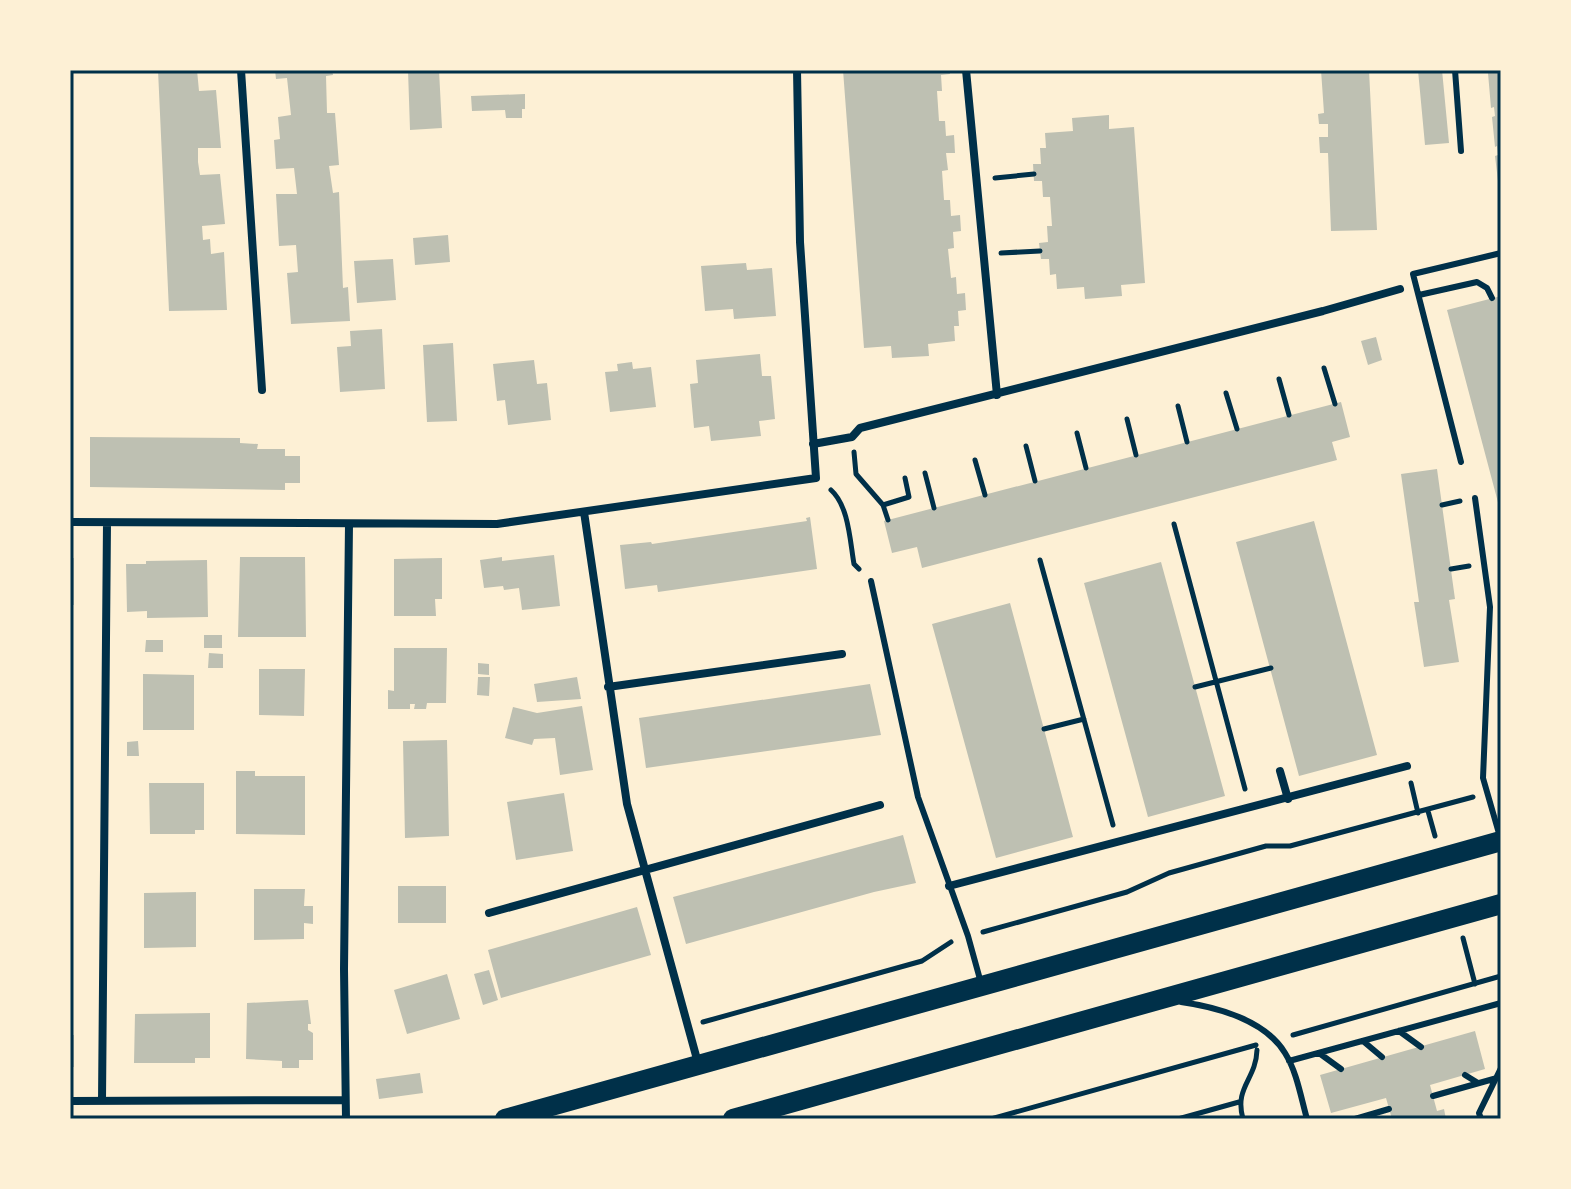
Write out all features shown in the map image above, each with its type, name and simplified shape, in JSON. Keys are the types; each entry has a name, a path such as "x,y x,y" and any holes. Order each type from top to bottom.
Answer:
{"main road":[{"path":"505,1119 1501,841"},
{"path":"733,1119 1501,904"}],"street":[{"path":"241,70 262,390"},
{"path":"70,522 497,524 816,478 800,242 797,70"},
{"path":"966,70 997,395"},
{"path":"813,444 852,437 860,428 1400,289"},
{"path":"584,512 627,804 699,1065"},
{"path":"102,1101 107,523"},
{"path":"346,1119 344,969 349,524"},
{"path":"608,687 842,654"},
{"path":"949,886 1407,766"},
{"path":"1280,771 1288,799"},
{"path":"489,913 880,805"},
{"path":"70,1101 345,1100"}],"lane":[{"path":"1455,70 1461,151"},
{"path":"1461,462 1413,274 1501,253"},
{"path":"1419,295 1477,282 1487,288 1492,298"},
{"path":"1400,289 1416,285"},
{"path":"1475,498 1490,607 1483,778 1501,841"},
{"path":"871,581 918,797 982,987"},
{"path":"1149,1003 1178,1002 1210,1006 1263,1030 1289,1061 1307,1119"},
{"path":"1289,1061 1501,1003"},
{"path":"1399,1031 1421,1047"},
{"path":"1363,1041 1382,1057"},
{"path":"1319,1053 1341,1069"},
{"path":"1481,1119 1479,1113 1501,1068"},
{"path":"1465,1075 1478,1083"},
{"path":"1433,1096 1497,1078"},
{"path":"1355,1119 1389,1109"}],"path":[{"path":"976,180 1034,174"},
{"path":"984,254 1040,251"},
{"path":"1324,368 1335,404"},
{"path":"1279,379 1289,415"},
{"path":"1226,393 1237,429"},
{"path":"1178,406 1187,442"},
{"path":"1127,419 1136,455"},
{"path":"1077,433 1086,468"},
{"path":"852,437 856,474 883,505 888,520"},
{"path":"1026,446 1035,481"},
{"path":"975,460 985,495"},
{"path":"925,473 934,508"},
{"path":"883,505 909,497 905,478"},
{"path":"828,489 835,493 844,513 854,564"},
{"path":"1174,524 1247,796"},
{"path":"1040,560 1114,829"},
{"path":"1195,687 1271,668"},
{"path":"1044,729 1084,719"},
{"path":"1407,766 1418,813"},
{"path":"985,931 1127,892 1169,873 1266,846 1290,846 1486,793"},
{"path":"1428,811 1434,834"},
{"path":"697,1024 922,961 955,940"},
{"path":"1464,942 1475,984"},
{"path":"1296,1034 1501,976"},
{"path":"992,1119 1256,1045 1258,1053 1255,1064 1239,1102 1243,1119"},
{"path":"1178,1119 1239,1102"}],"building":[{"path":"158,70 197,70 199,91 216,90 221,148 198,148 198,162 200,175 220,174 225,224 202,226 203,240 210,239 211,254 224,252 227,310 169,311"},
{"path":"275,70 332,70 333,75 326,76 327,113 335,113 339,165 329,166 333,193 339,192 343,288 348,287 350,321 291,324 287,273 298,272 296,245 279,246 276,194 297,194 294,168 276,169 274,140 280,139 278,117 291,115 287,78 276,79"},
{"path":"408,70 439,70 442,128 410,130"},
{"path":"843,70 949,70 950,74 941,75 942,91 937,91 939,121 945,121 946,136 954,135 955,153 946,153 948,170 942,171 944,200 950,200 951,216 960,215 961,231 953,232 954,248 948,249 951,278 956,277 957,294 965,293 966,310 958,311 959,326 954,326 955,341 928,344 929,356 892,358 891,346 864,348"},
{"path":"1321,70 1369,70 1377,230 1331,231 1328,153 1320,153 1319,137 1328,137 1328,124 1319,124 1318,114 1324,113"},
{"path":"1418,70 1442,70 1449,143 1425,145"},
{"path":"1501,70 1501,180 1498,181 1495,156 1498,155 1492,117 1495,116 1494,107 1491,108 1488,73"},
{"path":"525,94 522,118 506,118 505,110 472,111 471,96"},
{"path":"1109,115 1109,129 1134,127 1145,283 1121,285 1122,296 1085,299 1084,287 1057,289 1056,274 1050,275 1049,259 1041,259 1039,243 1048,242 1047,226 1052,226 1050,197 1043,197 1042,181 1034,181 1033,164 1041,164 1040,148 1046,148 1045,133 1073,131 1072,118"},
{"path":"448,235 450,262 415,265 413,238"},
{"path":"393,259 396,300 357,303 354,261"},
{"path":"746,263 747,270 772,268 776,316 734,319 733,309 705,311 701,266"},
{"path":"1501,296 1501,510 1500,510 1447,310"},
{"path":"382,329 385,389 340,392 337,347 351,346 350,331"},
{"path":"1376,337 1382,360 1368,365 1361,341"},
{"path":"453,343 457,421 427,422 423,345"},
{"path":"760,354 762,376 771,376 775,419 759,421 761,436 711,441 709,426 694,428 690,384 698,383 696,360"},
{"path":"534,360 537,384 547,383 551,420 508,425 505,400 497,401 493,364"},
{"path":"632,362 633,369 651,367 656,407 610,412 605,372 618,371 617,364"},
{"path":"1341,402 1350,437 1332,442 1337,460 922,568 917,547 892,553 884,521"},
{"path":"90,437 240,438 240,443 258,444 257,449 285,449 285,456 300,456 300,483 285,483 285,490 90,487"},
{"path":"1437,469 1455,599 1449,600 1459,662 1424,667 1414,602 1419,602 1401,474"},
{"path":"810,517 817,569 658,592 657,585 625,589 620,545 652,544 807,521 806,518"},
{"path":"1314,521 1377,755 1299,776 1236,542"},
{"path":"554,555 560,606 522,610 519,588 484,588 480,560 502,557 502,561"},
{"path":"240,557 305,557 306,637 238,637"},
{"path":"70,558 74,558 74,605 70,605"},
{"path":"442,558 442,599 435,599 436,616 394,616 394,559"},
{"path":"207,560 208,617 147,618 147,611 127,612 126,564"},
{"path":"1161,562 1225,796 1148,817 1084,583"},
{"path":"1010,603 1073,837 996,858 932,624"},
{"path":"204,635 222,635 222,648 204,648"},
{"path":"146,640 163,640 163,652 145,652"},
{"path":"394,648 447,648 446,703 427,703 426,709 414,709 415,704 410,704 410,709 388,709 388,690 394,691"},
{"path":"209,653 223,654 223,668 208,668"},
{"path":"478,663 489,664 489,675 478,674"},
{"path":"259,669 305,669 304,716 259,715"},
{"path":"143,674 194,675 194,730 143,730"},
{"path":"478,677 490,677 489,696 477,695"},
{"path":"577,677 581,699 537,702 534,684"},
{"path":"870,684 881,735 646,768 639,718"},
{"path":"582,706 593,770 560,775 555,738 534,739 532,745 505,738 513,707 537,713"},
{"path":"447,740 449,836 405,838 403,741"},
{"path":"138,741 139,756 127,756 127,742"},
{"path":"236,771 255,771 255,776 305,776 305,835 236,834"},
{"path":"149,783 204,783 204,830 195,830 195,834 150,834"},
{"path":"564,793 573,851 516,860 507,802"},
{"path":"903,835 916,883 686,944 673,897"},
{"path":"398,886 446,886 446,923 398,923"},
{"path":"254,889 305,889 304,906 313,906 313,924 304,923 304,939 254,940"},
{"path":"196,892 196,947 144,948 144,893"},
{"path":"637,907 651,955 501,998 488,950"},
{"path":"489,970 498,1000 483,1005 474,974"},
{"path":"447,974 460,1019 407,1034 394,990"},
{"path":"308,1000 311,1024 308,1024 308,1030 313,1033 313,1060 299,1060 299,1068 282,1068 282,1061 246,1059 247,1003"},
{"path":"210,1013 210,1058 195,1058 195,1063 134,1063 135,1014"},
{"path":"1475,1031 1485,1069 1430,1085 1437,1111 1444,1109 1446,1119 1392,1119 1386,1098 1331,1113 1320,1075"},
{"path":"70,1035 74,1035 74,1067 70,1067"},
{"path":"420,1073 423,1093 379,1099 376,1079"}]}
